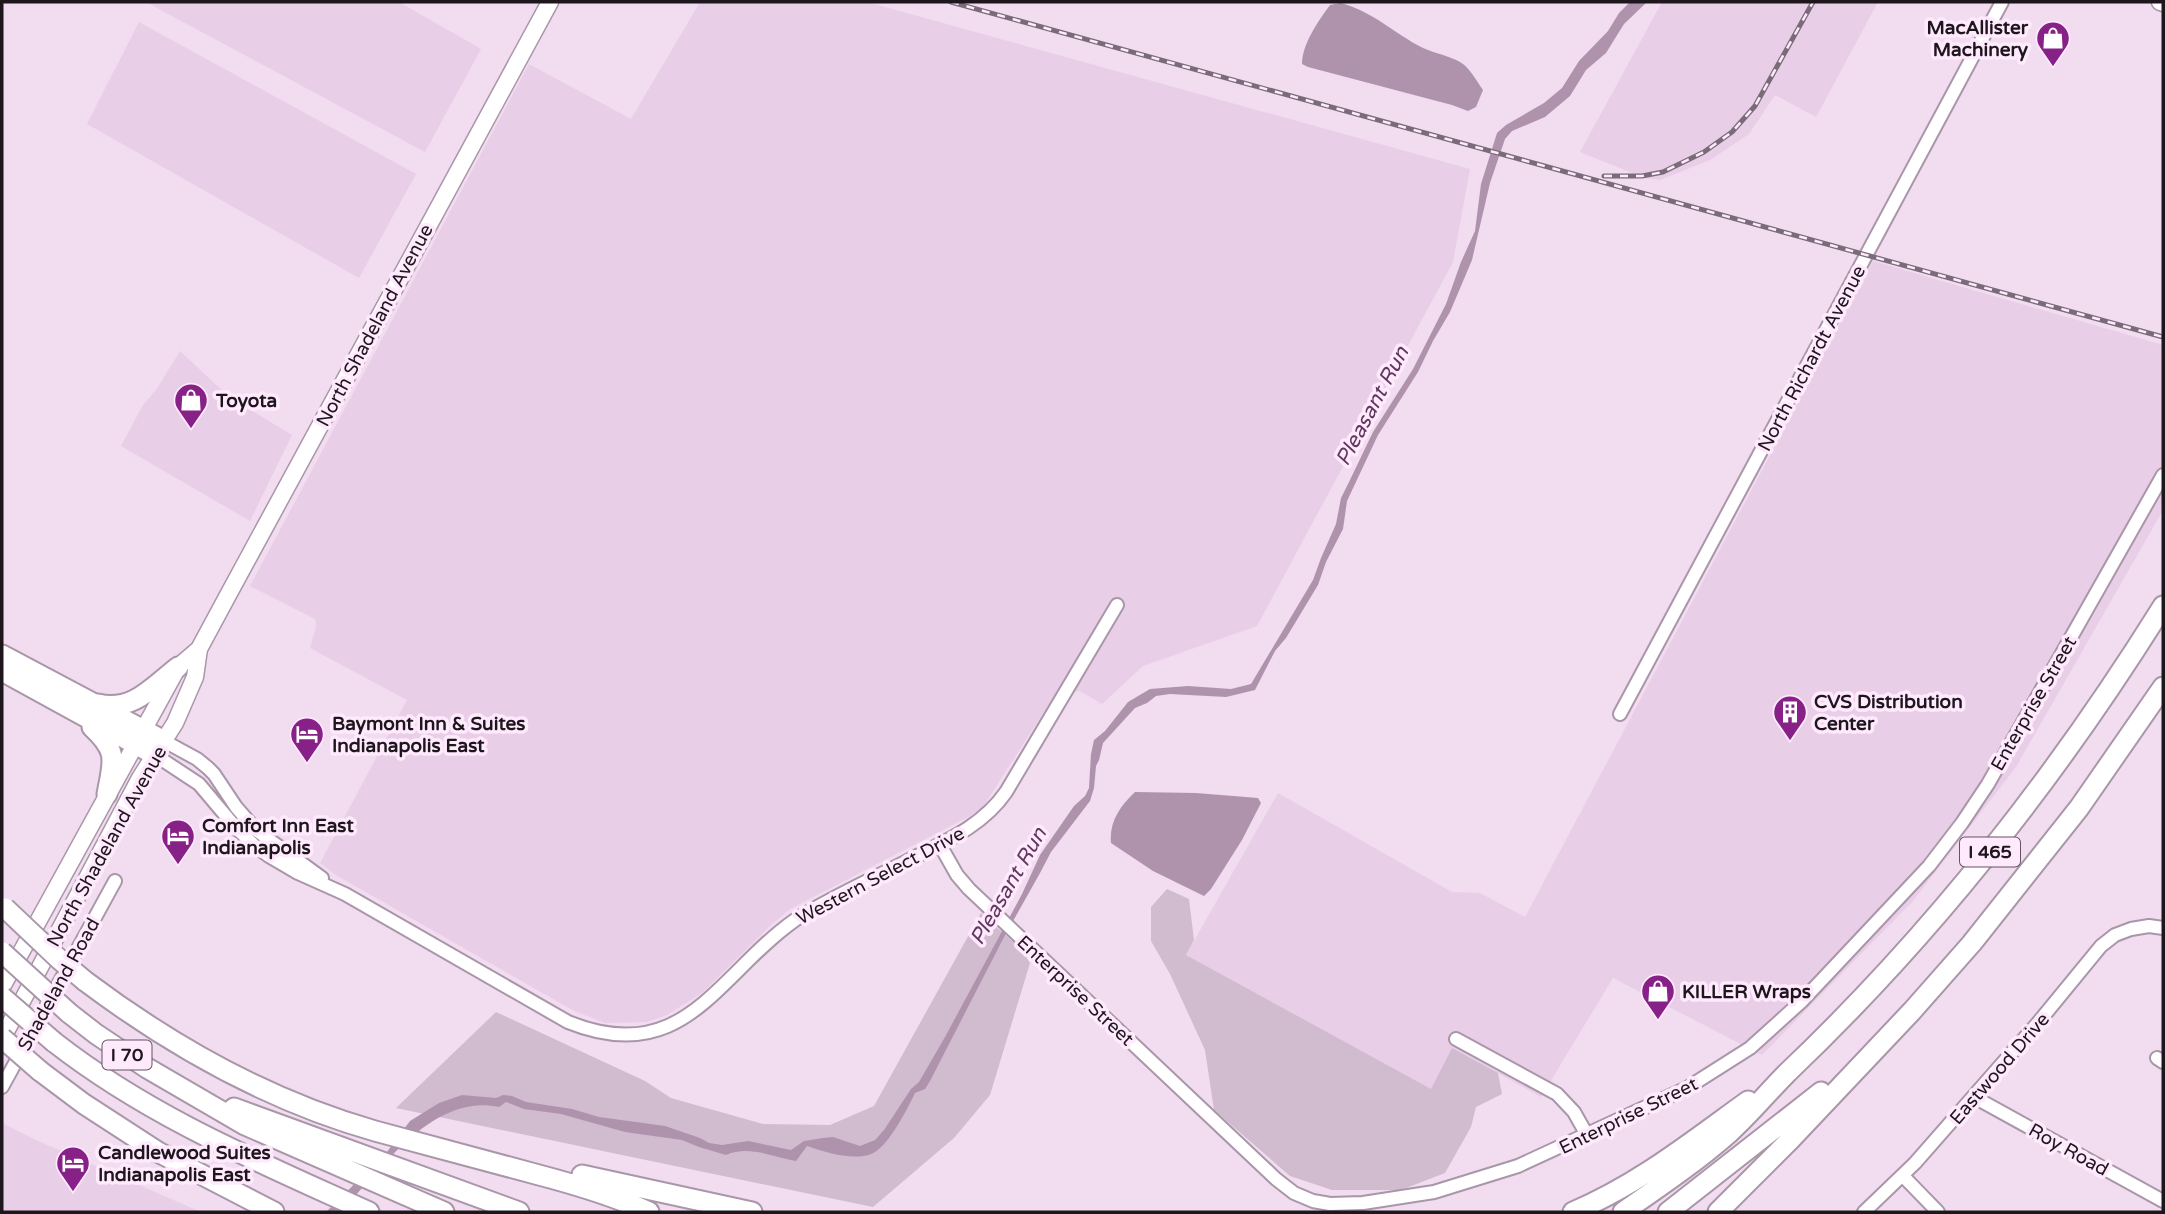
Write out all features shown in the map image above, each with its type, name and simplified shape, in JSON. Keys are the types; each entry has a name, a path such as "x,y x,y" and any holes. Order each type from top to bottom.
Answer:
{"highway":[{"name":"I 465","path":"1623,1212 1730,1132 1879,982 1987,856 2087,721 2163,606"},
{"path":"2,655 80,706 103,736 111,750 112,764 107,794"},
{"path":"80,706 125,706 137,700 178,667"},
{"path":"2,671 80,706 159,748"},
{"name":"I 465","path":"1668,1212 1867,1058 1943,977 2013,893 2101,777 2163,687"},
{"path":"3,906 29,933 85,981 154,1031 242,1080 303,1107 374,1131 590,1189 649,1212"},
{"name":"I 70","path":"2,952 69,1013 123,1053 189,1093 245,1125 444,1212"},
{"name":"I 70","path":"2,997 54,1042 106,1080 153,1109 189,1129 369,1212"},
{"path":"2,1039 84,1104 158,1152 274,1212"},
{"path":"1718,1212 1867,1058"},
{"path":"1573,1212 1661,1165 1786,1074"},
{"path":"189,1093 519,1212"},
{"path":"1704,1212 1791,1139"},
{"path":"444,1149 517,1161 752,1212"}],"main road":[{"name":"North Shadeland Avenue","path":"2,1039 140,778 175,723 195,677 199,649 550,2"},
{"name":"North Shadeland Avenue","path":"2,986 178,667 199,649"}],"street":[{"name":"North Richardt Avenue","path":"1620,714 2002,2"},
{"name":"Enterprise Street","path":"940,845 963,883 1294,1193 1330,1204 1434,1192 1518,1166 1687,1088 1750,1048 1802,1001 1921,876 1962,823 1988,784 2163,475"},
{"name":"Western Select Drive","path":"159,748 199,783 223,815 255,846 298,873 345,894 568,1022 601,1033 638,1034 672,1025 699,1008 776,934 800,916 940,845 978,822 1001,799 1057,709 1116,605"},
{"name":"Western Select Drive","path":"159,748 203,763 256,830 345,894"},
{"name":"Shadeland Road","path":"2,1087 115,881"},
{"name":"Eastwood Drive","path":"1864,1212 1903,1176 1974,1097 2098,949 2115,936 2136,928 2163,928"},
{"path":"1456,1039 1557,1094 1574,1112 1587,1135"},
{"name":"Roy Road","path":"1974,1097 2163,1201"},
{"path":"1903,1176 1938,1212"}],"shaded area":[{"path":"146,2 399,2 481,49 425,152"},
{"path":"700,2 867,2 1470,169 1453,262 1257,626 1143,666 1102,704 1080,691 1056,693 983,807 790,909 702,993 667,1015 647,1022 605,1023 574,1011 336,875 320,863 407,700 310,648 316,627 315,619 250,586 529,64 631,119"},
{"name":"Pleasant Run","path":"1630,2 1647,2 1624,24 1606,53 1586,70 1570,96 1545,117 1512,131 1505,139 1490,183 1472,260 1450,312 1418,372 1378,435 1347,501 1343,529 1318,585 1286,638 1275,651 1255,690 1226,697 1170,694 1156,696 1135,708 1103,743 1090,801 1051,852 930,1081 925,1089 915,1093 896,1127 877,1151 856,1157 807,1146 796,1161 752,1151 726,1155 682,1140 625,1132 561,1114 524,1109 506,1102 499,1107 475,1106 452,1111 431,1123 391,1156 341,1212 326,1212 387,1152 410,1121 439,1103 462,1095 496,1098 503,1095 512,1096 526,1102 572,1109 599,1117 665,1126 709,1143 722,1145 748,1141 791,1150 804,1141 823,1138 833,1137 860,1146 875,1140 911,1089 919,1082 1022,894 1040,855 1074,806 1085,796 1089,788 1094,740 1105,731 1128,702 1150,689 1188,686 1231,689 1251,684 1313,580 1336,524 1341,498 1373,432 1413,369 1446,304 1475,231 1481,184 1497,133 1562,88 1579,61 1608,31 1619,13"},
{"path":"1662,2 1878,2 1816,117 1775,95 1749,134 1710,160 1660,180 1645,178 1580,152"},
{"path":"1341,3 1363,11 1423,48 1463,64 1483,90 1476,107 1468,111 1302,64 1305,48 1316,25 1330,5"},
{"path":"139,22 416,174 359,278 87,124"},
{"path":"1873,261 2163,345 2163,510 2016,767 1913,901 1762,1055 1613,978 1541,1097 1452,1048 1431,1090 1186,955 1278,793 1452,892 1480,893 1525,917"},
{"path":"180,351 229,397 292,435 250,521 121,446 143,405 156,390"},
{"path":"1135,792 1258,798 1261,803 1242,840 1204,896 1153,871 1111,843 1112,828 1117,815"},
{"path":"1167,889 1189,899 1194,940 1186,955 1431,1089 1452,1048 1498,1073 1502,1094 1476,1107 1471,1127 1445,1173 1401,1190 1332,1190 1290,1176 1214,1110 1205,1050 1170,974 1151,941 1151,907"},
{"path":"981,913 1021,949 1030,963 990,1095 954,1138 873,1207 396,1108 496,1012 645,1081 671,1098 763,1124 830,1125 874,1106"},
{"path":"2,1123 36,1140 201,1212 2,1212"}],"railway":[{"path":"951,2 2163,337"},
{"path":"1604,176 1642,176 1663,172 1704,152 1732,132 1755,106 1813,2"}],"place":[{"name":"MacAllister Machinery","path":"2053,68"},
{"name":"Toyota","path":"191,430"},
{"name":"CVS Distribution Center","path":"1790,742"},
{"name":"Baymont Inn & Suites Indianapolis East","path":"307,764"},
{"name":"Comfort Inn East Indianapolis","path":"178,866"},
{"name":"KILLER Wraps","path":"1658,1021"},
{"name":"Candlewood Suites Indianapolis East","path":"73,1193"}]}
